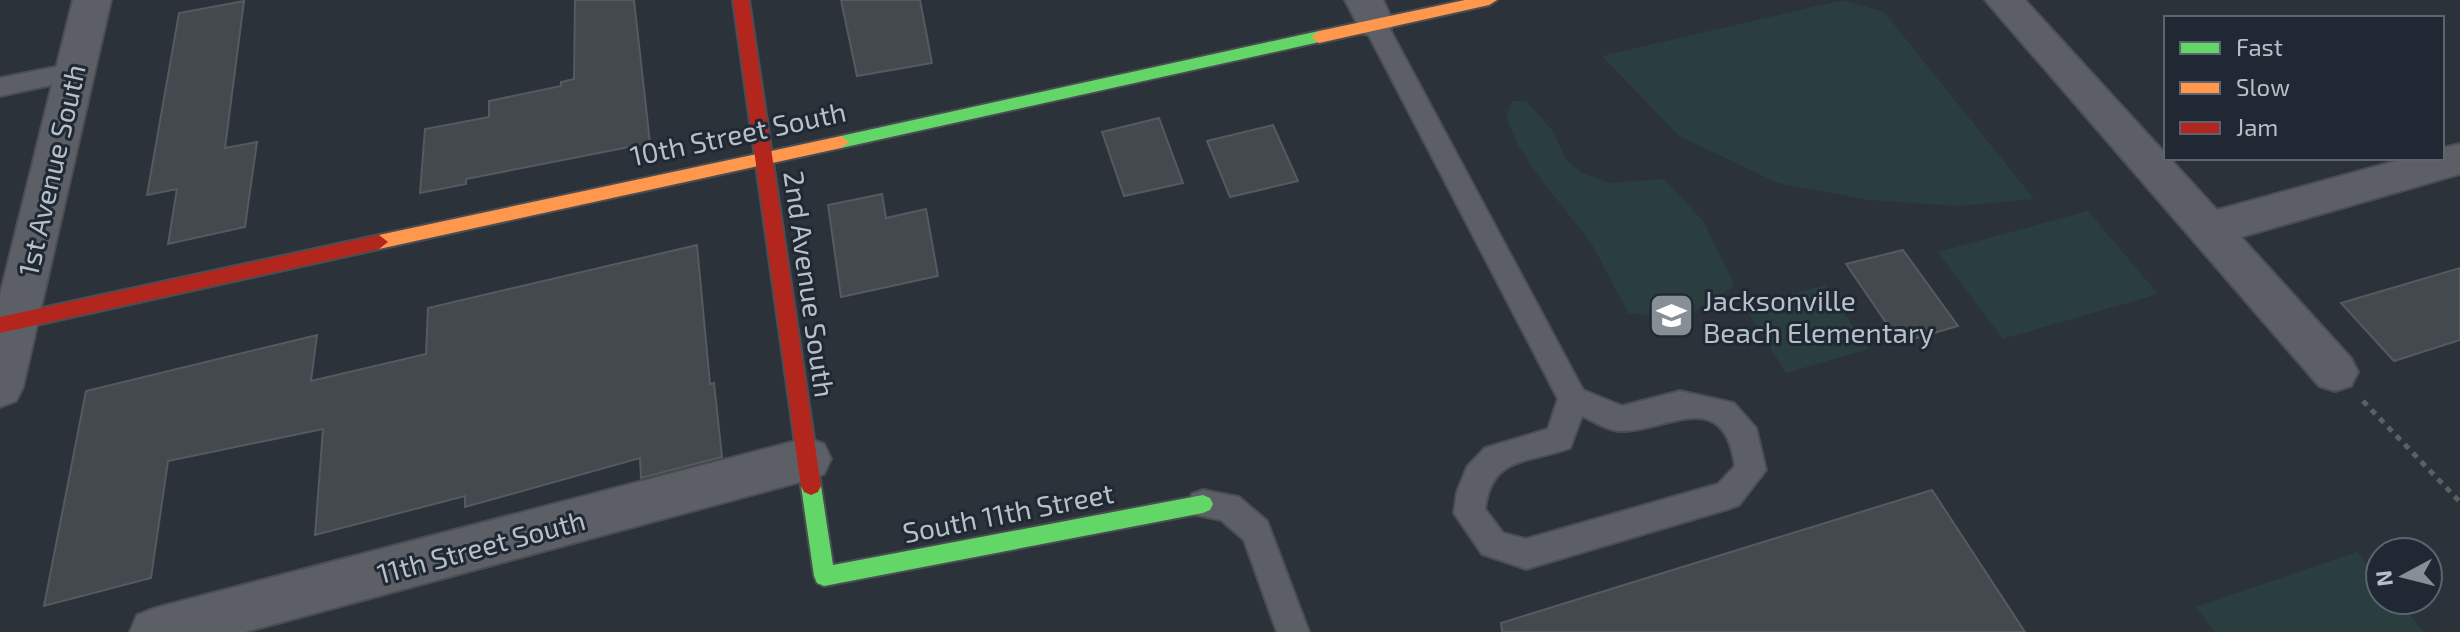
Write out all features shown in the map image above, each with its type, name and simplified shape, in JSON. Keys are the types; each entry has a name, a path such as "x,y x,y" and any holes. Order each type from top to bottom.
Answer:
{"street":[{"name":"1st Avenue South","path":"0,387 8,324 92,0"},
{"name":"2nd Avenue South","path":"741,0 824,576"},
{"name":"10th Street South","path":"8,324 763,156 1369,12 1489,0"},
{"path":"2004,0 2335,372"},
{"path":"2206,230 2460,159"},
{"name":"11th Street South","path":"155,632 807,459"},
{"name":"South 11th Street","path":"824,576 1203,504"}],"lane":[{"path":"1369,12 1573,399 1621,419 1680,404 1724,412 1746,437 1751,470 1728,495 1526,554 1493,544 1469,513 1471,483 1490,458 1559,439 1573,399"},
{"path":"0,87 75,72"},
{"path":"1203,504 1228,507 1256,531 1293,632"}],"path":[{"path":"2335,372 2460,502"}],"green space":[{"path":"1843,0 1884,12 2034,199 1958,206 1869,200 1778,183 1679,136 1602,56"},
{"path":"1512,101 1526,101 1553,131 1566,160 1584,174 1610,183 1664,179 1704,222 1735,286 1682,319 1628,313 1592,244 1518,145 1506,117"},
{"path":"2088,211 2158,294 2003,339 1938,252"},
{"path":"1825,285 1869,349 1786,373 1745,307"},
{"path":"2357,552 2364,561 2364,616 2410,616 2424,632 2215,632 2196,607"}],"building":[{"path":"575,0 634,0 650,143 466,179 466,184 420,193 425,129 489,117 489,101 561,86 561,82 574,79"},
{"path":"841,0 920,0 932,63 857,76"},
{"path":"244,1 225,148 257,142 245,227 168,244 177,189 147,195 179,13"},
{"path":"1159,118 1183,183 1124,196 1102,132"},
{"path":"1273,125 1298,181 1230,197 1207,141"},
{"path":"882,194 886,218 926,209 938,276 841,297 828,205"},
{"path":"697,245 710,384 714,383 722,457 641,478 640,458 465,507 465,496 315,535 323,429 168,461 151,578 44,606 86,391 317,335 311,381 426,354 428,308"},
{"path":"1903,250 1958,326 1900,343 1846,264"},
{"path":"2460,268 2460,340 2394,361 2341,303"},
{"path":"1932,490 2025,632 1502,632 1501,623"}],"traffic: fast":[{"path":"841,142 1319,37"},
{"path":"811,486 824,576 1203,504"}],"traffic: slow":[{"path":"1319,37 1489,0"},
{"path":"379,242 841,142"}],"traffic: jam":[{"path":"741,0 811,486"},
{"path":"0,325 379,242"}],"place":[{"name":"Jacksonville Beach Elementary","path":"1672,316"}]}
